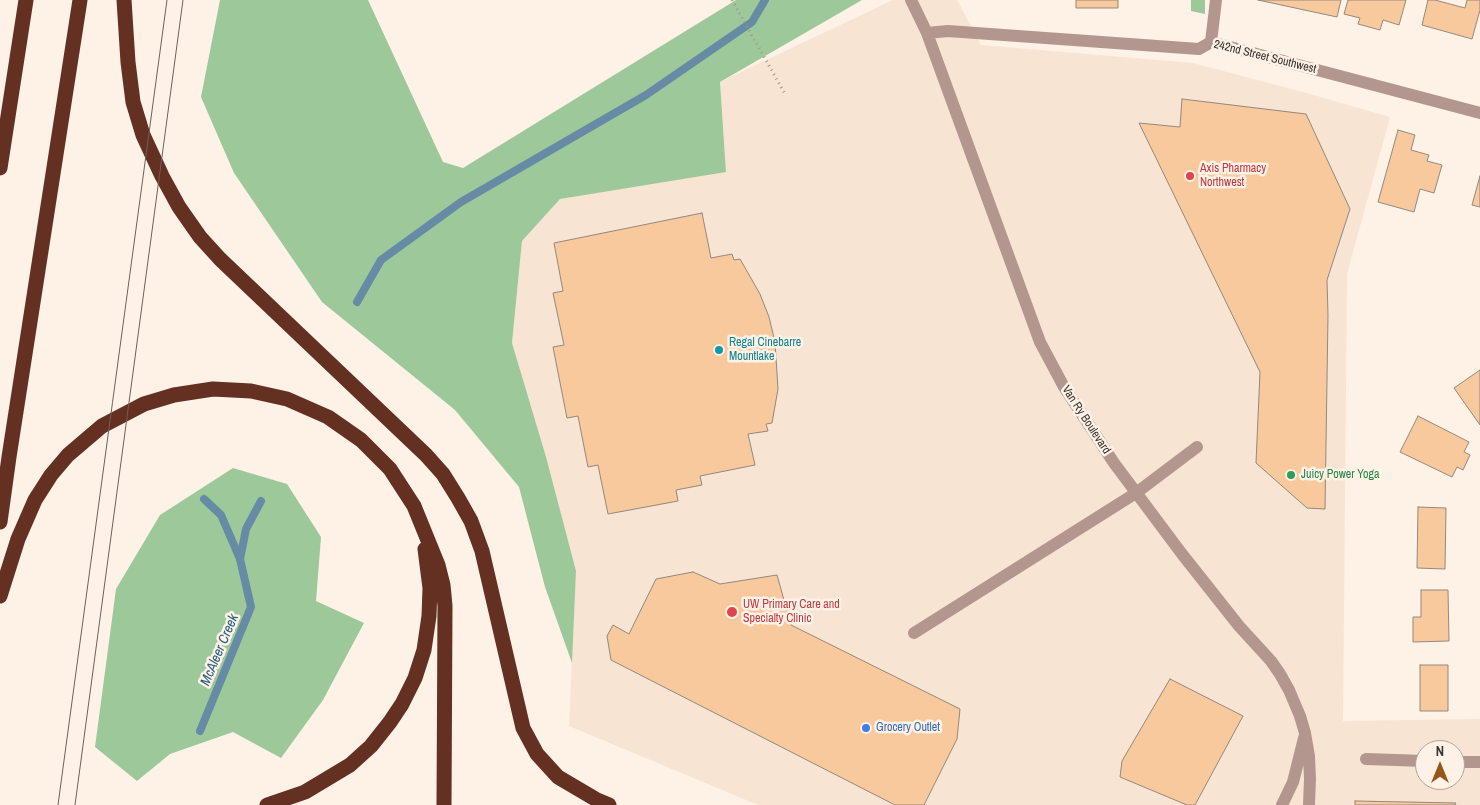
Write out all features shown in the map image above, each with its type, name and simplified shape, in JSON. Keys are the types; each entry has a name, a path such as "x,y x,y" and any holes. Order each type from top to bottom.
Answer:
{"highway":[{"path":"0,168 26,0"},
{"path":"0,522 8,457 80,0"},
{"path":"124,0 133,102 143,135 179,207 200,237 226,265 426,454 443,474 471,522 482,551 523,728 537,754 558,777 597,800 610,805"},
{"path":"0,596 18,539 35,500 51,475 68,455 102,426 144,404 174,395 213,389 251,391 287,399 328,417 361,440 390,469 414,506 438,565 443,585 445,606 444,805"},
{"path":"267,805 305,792 350,765 371,746 390,722 410,686 424,650 429,616 430,588 425,547 414,506"}],"street":[{"name":"Van Ry Boulevard","path":"911,0 927,33 1040,342 1064,387 1114,463 1239,626 1271,661 1289,690 1305,733 1310,779 1309,805"},
{"path":"1211,42 1216,0"},
{"name":"242nd Street Southwest","path":"927,33 948,31 1199,48 1211,42 1480,113"},
{"path":"914,633 1136,493 1197,448"},
{"path":"1282,805 1293,782 1305,733"},
{"path":"1366,759 1415,761"},
{"path":"1465,762 1480,762"}],"path":[{"path":"732,0 785,94"}],"shaded area":[{"path":"893,0 957,0 981,45 1193,63 1390,117 1347,274 1343,721 1480,719 1480,805 758,805 569,726 576,571 512,343 522,241 560,199 726,170 720,82"}],"green space":[{"path":"220,0 368,0 443,162 463,168 736,0 862,0 720,82 726,172 560,199 522,241 512,343 546,457 576,571 572,663 545,587 519,487 455,410 322,302 234,173 201,97"},
{"path":"1191,0 1205,0 1205,14 1191,11"},
{"path":"233,468 287,484 321,537 316,601 364,623 323,700 281,758 233,732 170,754 137,781 95,747 116,589 160,515"}],"building":[{"path":"1076,0 1118,0 1118,8 1076,8"},
{"path":"1258,0 1341,0 1337,17"},
{"path":"1348,0 1406,0 1399,25 1383,20 1380,30 1358,24 1360,18 1344,14"},
{"path":"1428,0 1465,8 1467,0 1480,0 1480,10 1472,39 1422,25"},
{"path":"1182,99 1306,114 1350,209 1327,280 1325,509 1307,508 1256,463 1260,372 1139,123 1180,127"},
{"path":"1398,130 1415,135 1411,150 1429,155 1427,161 1442,165 1434,193 1420,189 1414,212 1378,202"},
{"path":"1480,176 1480,207 1472,205"},
{"path":"702,213 711,258 732,254 734,260 740,259 760,294 769,317 775,342 778,389 772,423 766,424 768,431 748,434 755,465 700,476 702,485 676,490 678,501 608,514 598,465 588,467 578,416 567,418 553,347 564,345 553,293 563,291 554,243"},
{"path":"1480,370 1480,425 1454,388"},
{"path":"1418,416 1469,442 1464,452 1470,455 1463,470 1457,467 1452,477 1400,452"},
{"path":"1418,507 1446,508 1445,569 1417,568"},
{"path":"693,572 720,584 777,575 791,625 960,709 957,739 924,805 895,805 611,660 607,636 613,625 629,634 656,579"},
{"path":"1421,590 1448,590 1449,641 1413,642 1413,617 1421,617"},
{"path":"1420,665 1448,665 1448,711 1420,711"},
{"path":"1170,679 1243,716 1195,805 1187,805 1120,777 1122,761"},
{"path":"1355,801 1456,803 1455,805 1355,805"}],"waterway":[{"path":"357,302 381,260 461,202 646,95 752,22 765,0"},
{"name":"McAleer Creek","path":"200,731 251,607 240,559 221,515 204,499"},
{"path":"240,559 246,529 261,501"}],"tram line":[{"path":"58,805 167,0"},
{"path":"75,805 183,0"}],"place":[{"name":"Axis Pharmacy Northwest","path":"1190,176"},
{"name":"Regal Cinebarre Mountlake","path":"719,350"},
{"name":"Juicy Power Yoga","path":"1291,475"},
{"name":"UW Primary Care and Specialty Clinic","path":"732,612"},
{"name":"Grocery Outlet","path":"866,728"}]}
